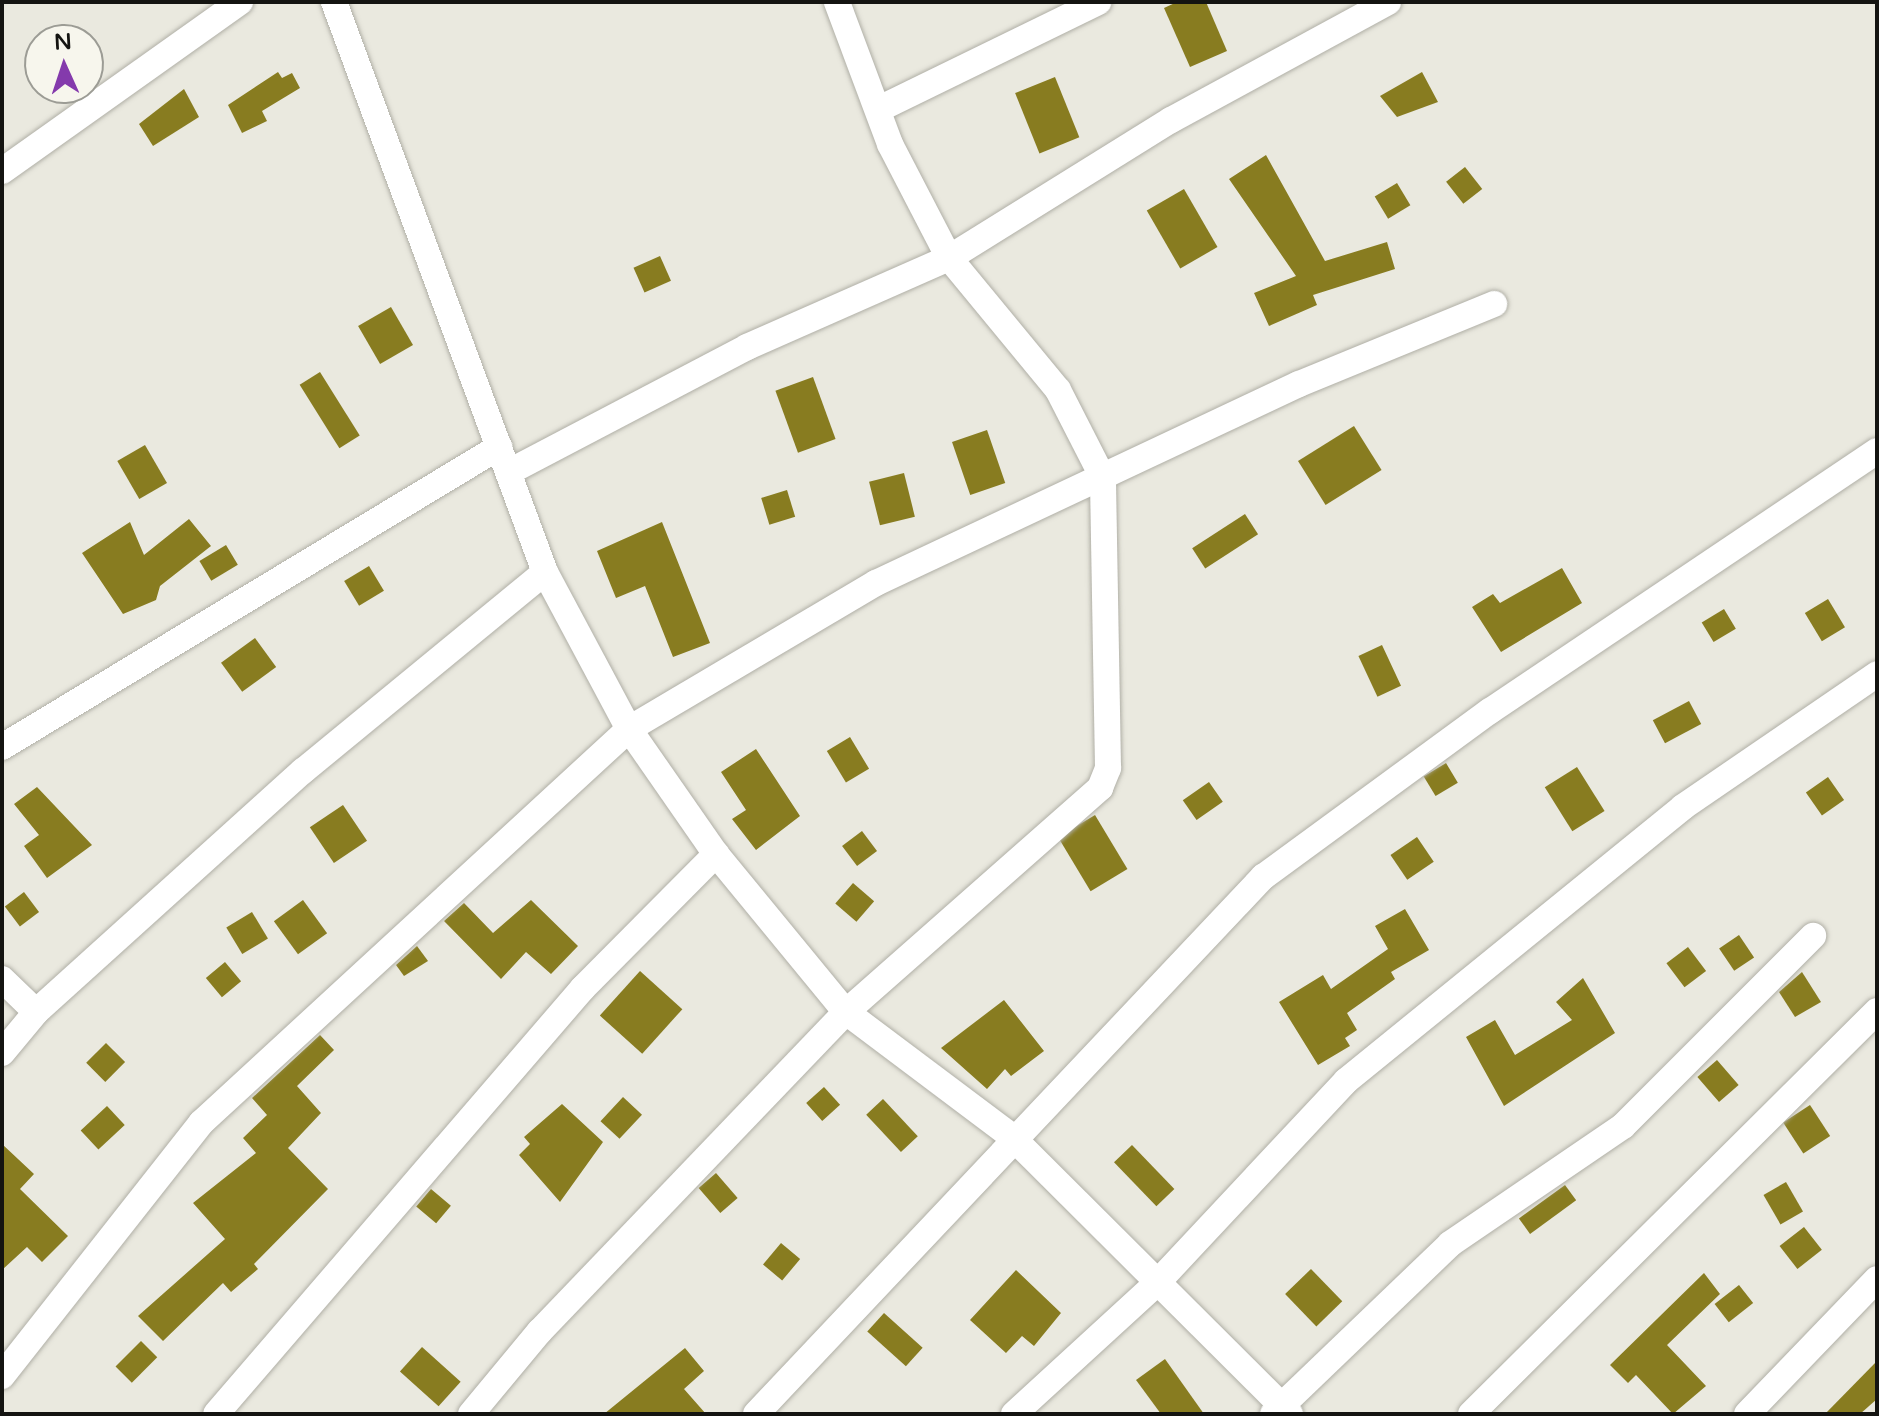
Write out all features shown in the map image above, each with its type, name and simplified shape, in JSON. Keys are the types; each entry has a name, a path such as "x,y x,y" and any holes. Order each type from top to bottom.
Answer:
{"street":[{"path":"2,171 240,2"},
{"path":"334,2 545,572 629,729 716,854 846,1012 1011,1136 1281,1411 1450,1244 1623,1126 1813,936"},
{"path":"471,1414 540,1331 846,1012 1100,788 1112,751 1103,478 1058,390 949,258 879,109 837,2"},
{"path":"879,109 1098,2"},
{"path":"509,472 747,347 949,258 1171,120 1388,2"},
{"path":"2,1376 201,1123 629,729 876,583 1299,384 1494,304"},
{"path":"2,747 499,447"},
{"path":"756,1414 1011,1136 1263,877 1490,711 1877,451"},
{"path":"2,1053 36,1012 303,771 545,572"},
{"path":"1014,1414 1156,1284 1346,1081 1683,807 1877,674"},
{"path":"216,1414 583,988 716,854"},
{"path":"2,979 36,1012"},
{"path":"1471,1414 1877,1011"},
{"path":"1747,1414 1877,1279"}],"building":[{"path":"1177,2 1206,2 1227,51 1190,67 1164,8"},
{"path":"278,72 282,78 292,73 300,88 262,111 267,121 242,133 228,105"},
{"path":"1422,72 1438,102 1397,117 1380,96"},
{"path":"1055,77 1079,137 1039,153 1015,93"},
{"path":"184,89 199,117 153,146 139,124"},
{"path":"1266,155 1325,261 1387,242 1395,269 1313,295 1317,305 1269,326 1254,293 1296,276 1229,179"},
{"path":"1465,167 1482,189 1463,204 1446,182"},
{"path":"1397,183 1410,205 1388,219 1375,196"},
{"path":"1184,189 1218,247 1180,269 1147,210"},
{"path":"660,256 671,281 644,292 634,268"},
{"path":"391,307 413,345 380,364 358,326"},
{"path":"320,372 360,436 339,448 300,385"},
{"path":"813,377 836,439 798,453 775,391"},
{"path":"1354,426 1382,470 1326,505 1298,461"},
{"path":"987,430 1005,483 970,495 952,442"},
{"path":"145,445 167,483 139,499 117,461"},
{"path":"904,473 915,517 880,525 869,482"},
{"path":"787,490 795,517 769,525 761,498"},
{"path":"1245,514 1258,534 1205,568 1192,548"},
{"path":"189,519 211,546 160,586 156,600 123,614 82,553 130,522 144,555"},
{"path":"662,522 710,643 673,657 645,586 616,598 597,551"},
{"path":"226,545 238,565 211,581 199,561"},
{"path":"369,566 384,591 359,606 344,581"},
{"path":"1562,568 1582,603 1501,652 1472,607 1493,594 1500,603"},
{"path":"1828,599 1845,627 1822,641 1805,613"},
{"path":"1724,609 1736,629 1714,642 1702,622"},
{"path":"255,638 276,667 242,692 221,663"},
{"path":"1382,645 1401,686 1377,697 1358,656"},
{"path":"1689,701 1701,724 1665,743 1653,720"},
{"path":"850,737 869,769 846,783 827,751"},
{"path":"756,749 800,816 756,850 732,819 746,810 721,772"},
{"path":"1446,763 1458,783 1436,796 1424,776"},
{"path":"1577,767 1605,811 1572,831 1545,787"},
{"path":"1828,777 1844,800 1822,815 1806,792"},
{"path":"1209,782 1223,802 1197,820 1183,800"},
{"path":"37,787 92,845 47,878 24,846 39,835 14,804"},
{"path":"343,805 367,841 334,863 310,827"},
{"path":"1095,815 1127,869 1091,891 1058,837"},
{"path":"862,831 877,851 857,866 842,846"},
{"path":"1417,837 1434,862 1407,880 1390,855"},
{"path":"853,883 874,901 856,922 835,903"},
{"path":"24,892 39,912 20,926 5,906"},
{"path":"303,900 327,933 298,954 274,921"},
{"path":"531,900 578,946 551,974 526,952 501,979 444,921 464,903 493,933"},
{"path":"1405,909 1429,950 1391,972 1395,979 1347,1013 1357,1030 1345,1038 1350,1046 1318,1065 1279,1002 1323,975 1331,989 1388,949 1375,926"},
{"path":"252,912 268,939 242,954 226,927"},
{"path":"1739,935 1754,957 1734,971 1719,948"},
{"path":"417,946 428,961 404,976 396,965"},
{"path":"1688,947 1706,971 1684,987 1666,963"},
{"path":"225,962 241,981 222,997 206,978"},
{"path":"640,971 682,1009 642,1054 600,1016"},
{"path":"1802,972 1821,1002 1795,1017 1779,992"},
{"path":"1583,978 1615,1033 1504,1106 1466,1037 1495,1020 1515,1055 1572,1020 1556,1002"},
{"path":"1004,1000 1044,1051 1011,1076 1005,1069 987,1089 941,1048"},
{"path":"320,1035 334,1050 297,1086 321,1113 288,1148 328,1189 254,1264 258,1269 231,1292 223,1283 163,1341 138,1316 225,1239 193,1203 256,1153 243,1138 267,1115 252,1098"},
{"path":"106,1043 125,1062 105,1082 86,1063"},
{"path":"1717,1060 1739,1085 1719,1102 1697,1077"},
{"path":"824,1087 840,1105 822,1121 806,1103"},
{"path":"623,1097 642,1115 620,1139 600,1121"},
{"path":"883,1099 918,1136 901,1152 866,1115"},
{"path":"562,1104 603,1142 560,1202 519,1155 530,1144 524,1137"},
{"path":"1810,1105 1830,1136 1803,1153 1783,1122"},
{"path":"107,1106 125,1125 98,1150 81,1131"},
{"path":"2,1144 34,1174 20,1189 68,1236 42,1262 27,1247 2,1270"},
{"path":"1132,1145 1174,1189 1156,1206 1114,1162"},
{"path":"716,1173 738,1198 720,1213 699,1188"},
{"path":"1786,1182 1803,1211 1780,1224 1763,1195"},
{"path":"1565,1185 1576,1200 1530,1234 1519,1219"},
{"path":"431,1189 451,1206 436,1223 416,1207"},
{"path":"1804,1227 1822,1250 1797,1269 1780,1246"},
{"path":"781,1243 800,1259 782,1281 763,1264"},
{"path":"1311,1269 1342,1301 1316,1326 1285,1294"},
{"path":"1016,1270 1061,1313 1034,1346 1022,1336 1006,1353 970,1320"},
{"path":"1704,1273 1720,1294 1667,1345 1706,1386 1673,1414 1636,1375 1628,1383 1610,1365"},
{"path":"1739,1285 1753,1303 1729,1322 1715,1304"},
{"path":"884,1313 923,1348 906,1366 867,1332"},
{"path":"141,1341 157,1357 132,1383 116,1366"},
{"path":"422,1347 461,1382 439,1406 400,1372"},
{"path":"685,1348 704,1371 684,1389 706,1414 604,1414"},
{"path":"1165,1359 1204,1414 1161,1414 1136,1380"},
{"path":"1877,1361 1877,1399 1860,1414 1825,1414"}]}
